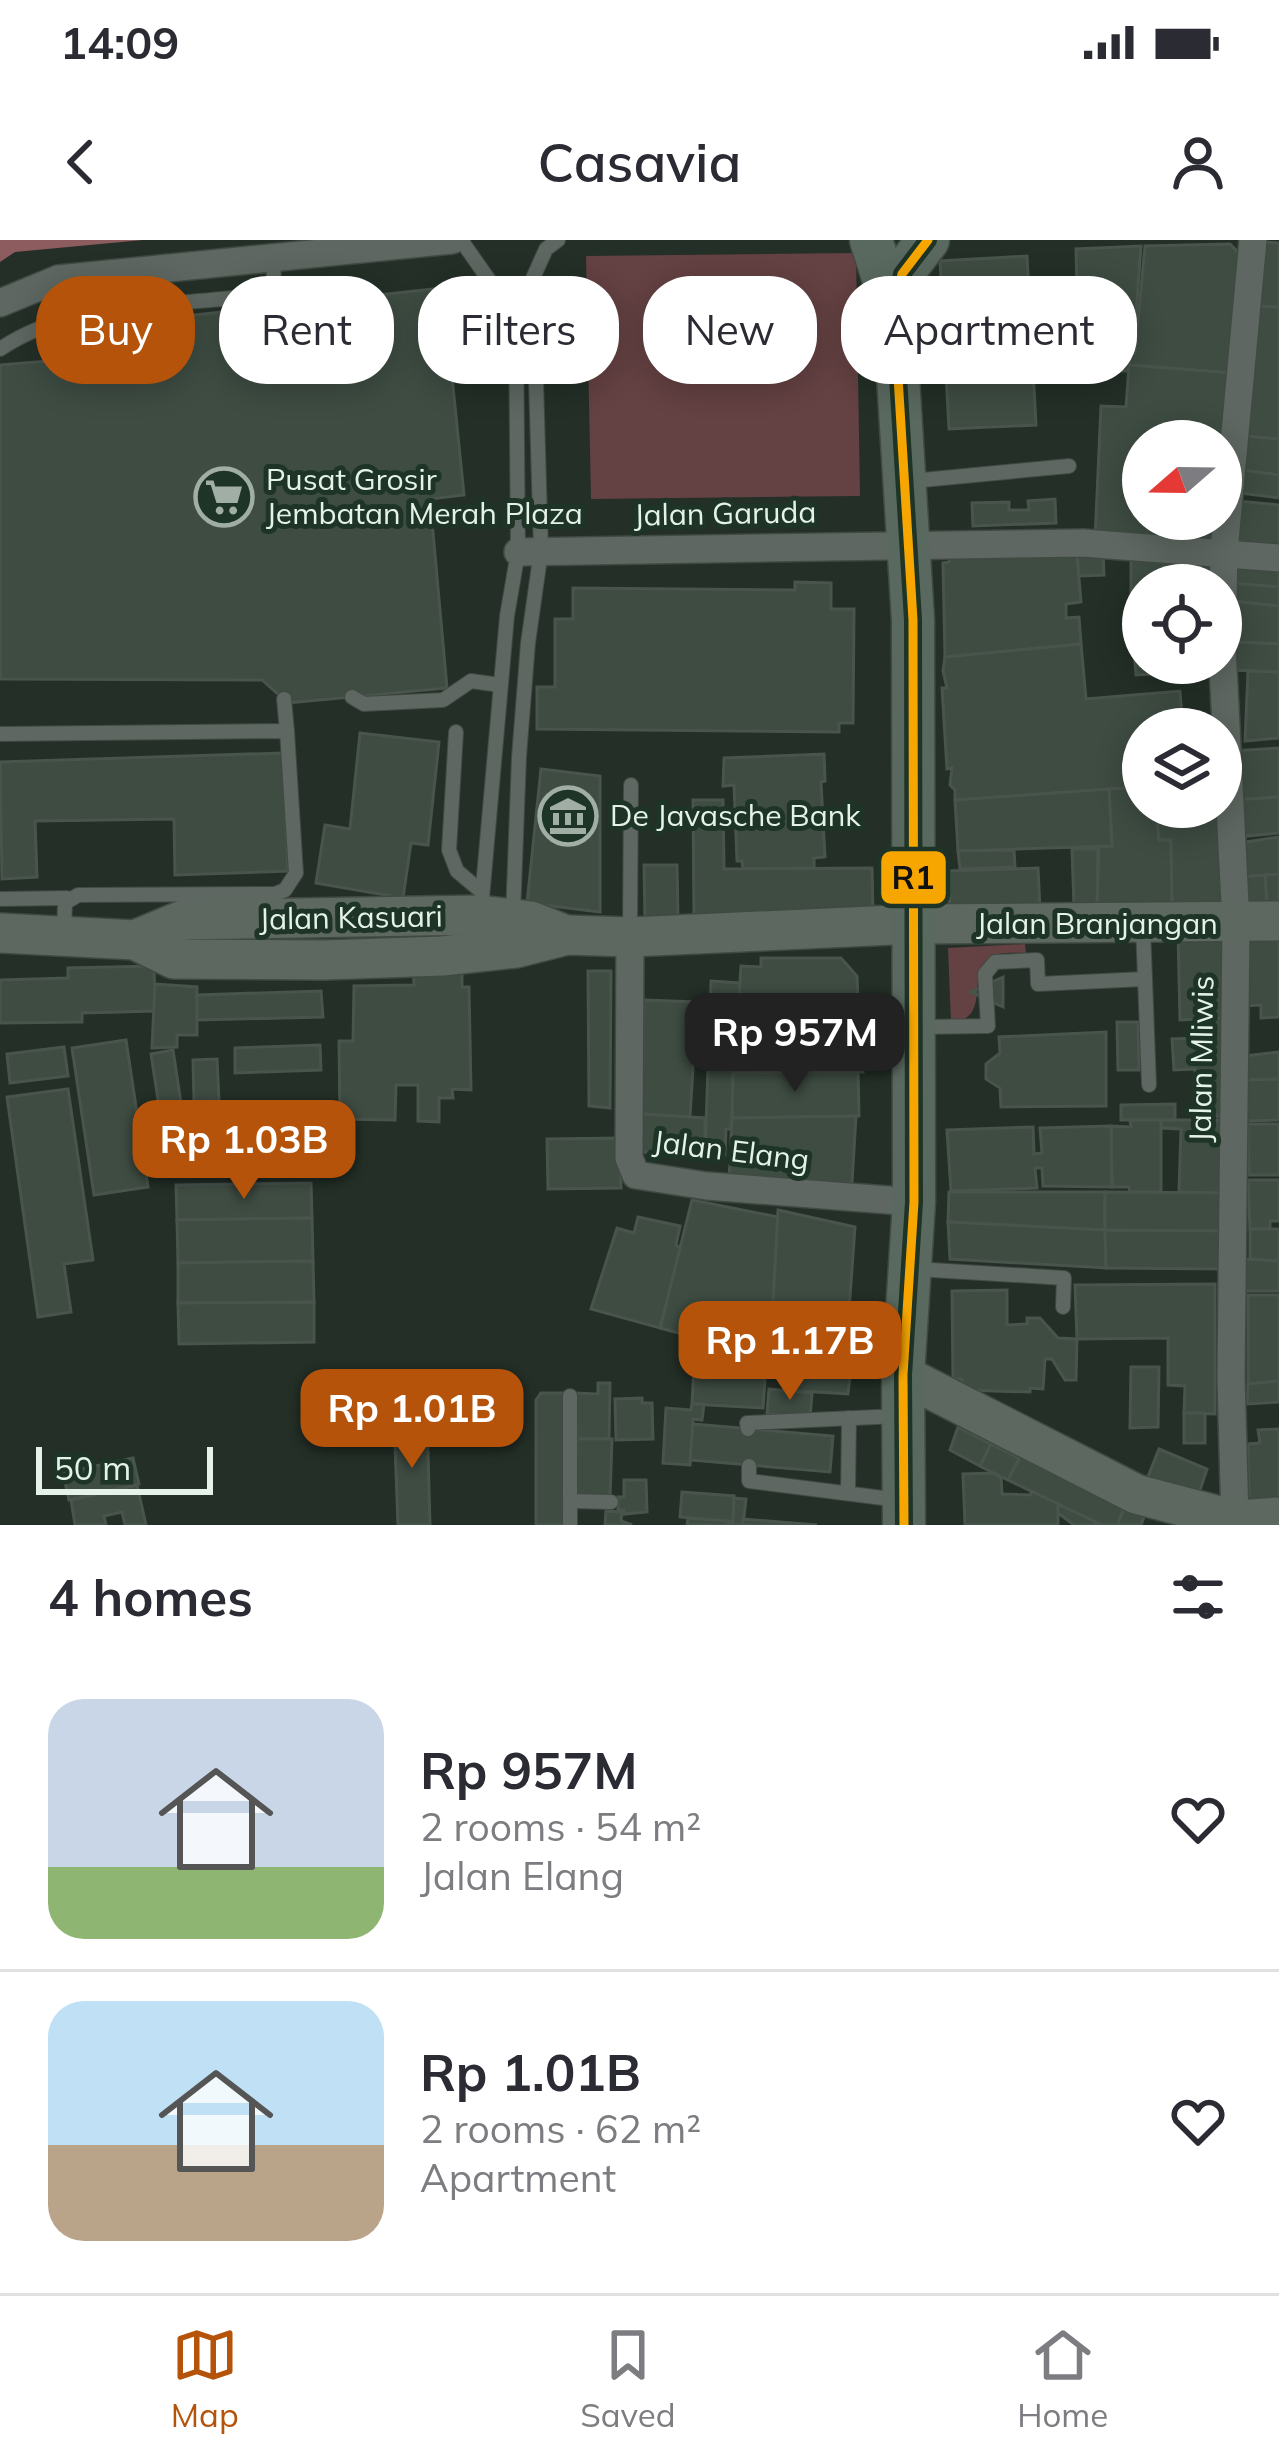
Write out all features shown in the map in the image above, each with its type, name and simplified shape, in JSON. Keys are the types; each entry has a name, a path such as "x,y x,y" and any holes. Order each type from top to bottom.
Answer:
{"main road":[{"path":"871,240 882,276"},
{"path":"902,276 928,240"},
{"path":"900,384 910,543 915,924 914,1202 903,1396 904,1513"}],"street":[{"path":"0,303 58,279 456,240"},
{"name":"Jalan Mliwis","path":"1235,1520 1231,1378 1236,924 1222,646 1224,551 1252,240"},
{"name":"Jalan Garuda","path":"530,552 1084,543 1279,558"},
{"name":"Jalan Kasuari","path":"135,940 183,920 492,908 567,935"},
{"name":"Jalan Kasuari","path":"0,933 65,917 135,940 174,959 324,960 442,956 517,948 567,935 630,937 915,924"},
{"name":"Jalan Branjangan","path":"915,924 1036,942 1143,923 1279,922"},
{"name":"Jalan Elang","path":"630,937 629,1158 636,1174 707,1186 914,1202"},
{"path":"903,1396 1136,1494 1235,1520 1279,1517"}],"lane":[{"path":"456,240 510,310 516,328 530,552 500,685 492,908"},
{"path":"492,908 519,758 528,644 533,278 546,249 558,240"},
{"path":"0,349 64,316 266,294 274,284 273,256"},
{"path":"907,482 1069,466"},
{"path":"352,697 364,704 443,700 471,681 500,685"},
{"path":"0,898 65,917 78,895 285,890 296,873 284,699"},
{"path":"0,734 287,731"},
{"path":"456,732 449,850 457,871 492,908"},
{"path":"630,937 631,785"},
{"path":"1143,923 1149,1085"},
{"path":"915,1028 988,1026 989,965 1036,942 1038,984 1145,979"},
{"path":"910,1269 1064,1277 1063,1307"},
{"path":"570,1396 570,1525"},
{"path":"748,1429 747,1424 849,1418 903,1396"},
{"path":"848,1493 849,1418"},
{"path":"749,1466 749,1481 848,1493 904,1513"},
{"path":"570,1501 611,1502"}],"shaded area":[{"path":"0,240 143,240 15,252 0,262"},
{"path":"856,253 856,276 841,276 841,384 858,384 860,496 591,499 589,384 619,384 619,276 586,276 586,256"},
{"path":"1025,944 1026,953 1000,954 986,961 972,1012 951,1022 948,948"}],"building":[{"path":"1262,242 1279,243 1279,307 1260,306"},
{"path":"1230,244 1241,255 1230,373 1137,366 1145,246"},
{"path":"1141,246 1137,301 1137,276 1077,276 1076,249"},
{"path":"1027,256 1028,276 941,276 940,261"},
{"name":"Pusat Grosir Jembatan Merah Plaza","path":"418,291 418,384 453,384 464,495 430,499 447,688 288,703 262,680 0,679 0,365 36,362 36,384 195,384 195,315 219,312 219,384 394,384 394,293"},
{"path":"1254,306 1279,307 1279,439 1245,436"},
{"path":"1137,366 1233,373 1225,420 1122,420 1122,540 1216,540 1216,546 1095,539 1101,406 1126,407 1128,384 1137,384"},
{"path":"947,384 1034,384 1036,425 949,429"},
{"path":"1245,436 1279,439 1279,475 1242,470"},
{"path":"1242,470 1279,475 1279,498 1242,493"},
{"path":"1055,499 1056,523 973,526 972,503 1009,502 1009,510 1029,510 1028,501"},
{"path":"1242,501 1279,505 1279,554 1233,549 1234,540 1242,540"},
{"path":"1077,551 1103,551 1104,575 1079,576"},
{"path":"1172,554 1216,555 1216,564 1172,564"},
{"path":"1172,554 1172,564 1131,564 1131,556"},
{"path":"951,556 1077,556 1081,602 1066,604 1066,618 1079,617 1081,644 945,657 943,563"},
{"path":"1232,559 1279,563 1279,587 1242,584 1242,564 1232,564"},
{"path":"795,582 831,583 831,609 854,609 853,723 839,723 839,732 537,729 537,687 555,687 555,619 573,619 573,588 795,590"},
{"path":"1242,584 1279,587 1279,606 1242,602"},
{"path":"1242,602 1279,606 1279,644 1242,642"},
{"path":"1242,642 1279,644 1279,672 1242,670"},
{"path":"1081,644 1086,699 1180,691 1181,708 1122,708 1122,788 955,800 952,768 947,769 945,657"},
{"path":"1248,671 1279,672 1279,738 1245,741"},
{"path":"360,733 439,742 428,845 411,843 403,898 316,883 325,825 350,829"},
{"path":"1279,748 1279,797 1242,800 1242,750"},
{"path":"283,753 288,871 175,875 174,819 35,821 37,877 2,879 0,762"},
{"path":"824,754 825,857 814,858 814,868 743,869 742,861 737,861 734,785 723,786 724,758"},
{"name":"De Javasche Bank","path":"541,769 600,776 600,912 527,903"},
{"path":"1122,788 1122,828 1158,828 1159,840 1171,840 1172,908 1097,906 1099,846 1112,846 1109,789"},
{"path":"1109,789 1112,846 958,851 955,800"},
{"path":"1279,797 1279,833 1236,837 1236,828 1242,828 1242,800"},
{"path":"693,800 723,800 724,869 872,868 873,914 694,915"},
{"path":"1158,828 1222,828 1226,908 1172,908 1171,840 1159,840"},
{"path":"1279,837 1279,874 1240,877 1239,843"},
{"path":"1072,849 1098,849 1097,906 1074,906"},
{"path":"1014,850 1015,867 960,869 958,851"},
{"path":"644,865 677,865 678,918 645,919"},
{"path":"1038,868 1040,909 950,912 948,871"},
{"path":"1279,874 1279,906 1267,907 1265,875"},
{"path":"1265,875 1267,907 1241,908 1240,877"},
{"path":"1222,932 1225,1018 1180,1020 1178,933"},
{"path":"1279,935 1279,1017 1261,1018 1261,1005 1246,1006 1243,937"},
{"path":"761,958 841,958 857,976 859,1024 737,1028 741,966 761,967"},
{"path":"413,963 462,963 462,987 469,987 471,1090 452,1089 453,1098 439,1098 439,1122 418,1121 418,1085 396,1085 395,1120 340,1119 339,1041 353,1041 354,986 414,985"},
{"path":"154,966 155,1011 82,1013 82,1022 0,1023 0,980 68,978 68,968"},
{"path":"588,971 611,971 610,1108 589,1106"},
{"path":"1003,977 1003,1007 971,992"},
{"path":"711,981 740,983 731,1129 726,1129 725,1155 705,1154"},
{"path":"155,984 197,987 197,1035 177,1035 177,1047 152,1048"},
{"path":"321,991 323,1017 197,1020 197,995"},
{"path":"644,1000 697,1002 690,1117 642,1114"},
{"path":"1225,1018 1227,1116 1196,1117 1195,1069 1174,1070 1172,1039 1200,1038 1200,1019"},
{"path":"1117,1022 1138,1022 1139,1070 1118,1070"},
{"path":"833,1025 834,1038 854,1044 854,1056 862,1056 863,1072 733,1073 737,1028"},
{"path":"1106,1032 1106,1106 1001,1107 1000,1088 986,1079 986,1064 1000,1053 999,1037"},
{"path":"126,1040 148,1187 94,1195 72,1048"},
{"path":"320,1045 321,1070 235,1073 235,1048"},
{"path":"64,1047 68,1076 10,1083 7,1054"},
{"path":"173,1050 184,1123 162,1126 151,1054"},
{"path":"1279,1052 1279,1079 1245,1080 1244,1056"},
{"path":"217,1059 219,1101 194,1102 193,1060"},
{"path":"858,1072 859,1116 732,1118 733,1073"},
{"path":"1279,1079 1279,1120 1246,1121 1245,1080"},
{"path":"68,1089 93,1260 64,1264 71,1312 38,1317 7,1097"},
{"path":"1175,1104 1175,1120 1121,1120 1121,1105"},
{"path":"642,1114 705,1118 705,1154 640,1152"},
{"path":"856,1116 852,1183 729,1181 732,1118"},
{"path":"1130,1120 1161,1120 1161,1192 1112,1187 1111,1126 1131,1127"},
{"path":"1161,1120 1222,1120 1221,1193 1179,1192 1181,1129 1161,1128"},
{"path":"308,1121 310,1154 173,1160 172,1127"},
{"path":"1248,1124 1279,1124 1279,1175 1249,1175"},
{"path":"1111,1126 1112,1187 1043,1186 1042,1168 1035,1168 1037,1188 951,1191 947,1130 1033,1127 1034,1154 1042,1153 1040,1128"},
{"path":"620,1138 621,1188 548,1189 547,1139"},
{"path":"1248,1180 1279,1180 1279,1221 1270,1221 1270,1229 1250,1229"},
{"path":"311,1183 312,1218 177,1220 176,1185"},
{"path":"949,1192 1105,1192 1105,1230 948,1222"},
{"path":"1105,1192 1225,1193 1225,1231 1105,1230"},
{"path":"692,1200 778,1217 769,1358 660,1328"},
{"path":"778,1210 855,1227 845,1366 771,1345"},
{"path":"638,1217 680,1226 676,1245 680,1248 660,1328 591,1309 617,1228 634,1233"},
{"path":"312,1218 313,1261 178,1263 177,1220"},
{"path":"948,1222 1105,1230 1106,1268 950,1259"},
{"path":"1250,1229 1279,1229 1279,1261 1250,1259"},
{"path":"1105,1230 1225,1231 1225,1269 1106,1268"},
{"path":"1242,1259 1279,1261 1279,1291 1242,1291"},
{"path":"313,1261 314,1302 178,1303 178,1263"},
{"path":"1215,1284 1215,1414 1184,1413 1185,1386 1168,1385 1168,1338 1077,1339 1075,1285"},
{"path":"1007,1290 1007,1325 1040,1318 1058,1338 1077,1339 1076,1380 1065,1380 1052,1359 1045,1359 1043,1389 1030,1388 1030,1392 963,1390 962,1379 953,1379 952,1291"},
{"path":"1248,1295 1279,1295 1279,1381 1248,1384"},
{"path":"314,1302 314,1342 179,1344 178,1303"},
{"path":"713,1360 766,1364 763,1408 692,1404 694,1366 713,1367"},
{"path":"786,1362 827,1377 850,1377 848,1394 785,1390"},
{"path":"1131,1367 1159,1367 1158,1427 1130,1428"},
{"path":"1279,1381 1279,1402 1247,1404 1248,1384"},
{"path":"598,1383 610,1383 609,1439 577,1439 575,1393 598,1394"},
{"path":"769,1389 812,1393 810,1418 767,1414"},
{"path":"541,1393 565,1393 564,1525 536,1525 536,1400"},
{"path":"642,1398 642,1403 652,1403 653,1439 616,1440 615,1399"},
{"path":"692,1404 704,1404 702,1420 693,1419 690,1465 663,1463 666,1408 691,1410"},
{"path":"1184,1413 1205,1413 1205,1443 1184,1443"},
{"path":"427,1417 430,1525 398,1525 394,1418"},
{"path":"693,1424 833,1436 830,1472 690,1460"},
{"path":"958,1427 991,1444 980,1466 950,1450"},
{"path":"1279,1429 1279,1500 1249,1500 1248,1444 1260,1443 1258,1430"},
{"path":"577,1439 612,1439 610,1498 577,1497 573,1452 577,1453"},
{"path":"991,1444 1019,1458 1008,1480 980,1466"},
{"path":"1159,1449 1207,1469 1197,1499 1147,1479"},
{"path":"1020,1457 1124,1509 1117,1525 1102,1525 1008,1480"},
{"path":"133,1458 139,1484 69,1500 63,1473"},
{"path":"963,1474 1001,1477 1002,1494 1031,1495 1031,1491 1058,1504 1058,1525 965,1525"},
{"path":"624,1480 646,1480 647,1512 618,1510"},
{"path":"137,1485 146,1525 125,1525 122,1512 104,1516 106,1525 75,1525 71,1500"},
{"path":"682,1492 734,1496 733,1522 680,1517"},
{"path":"734,1498 746,1499 743,1525 728,1525 733,1522"},
{"path":"1058,1504 1102,1525 1074,1525 1058,1513"},
{"path":"1125,1507 1144,1517 1141,1525 1117,1525"},
{"path":"606,1511 622,1512 621,1521 632,1525 605,1525"},
{"path":"688,1518 728,1521 728,1525 687,1525"},
{"path":"743,1519 817,1525 743,1525"}],"transit line":[{"name":"R1","path":"904,1525 903,1375 914,1202 913,620 894,312 902,274 928,240"}],"place":[{"name":"Pusat Grosir Jembatan Merah Plaza","path":"224,497"},
{"name":"De Javasche Bank","path":"568,816"}]}
